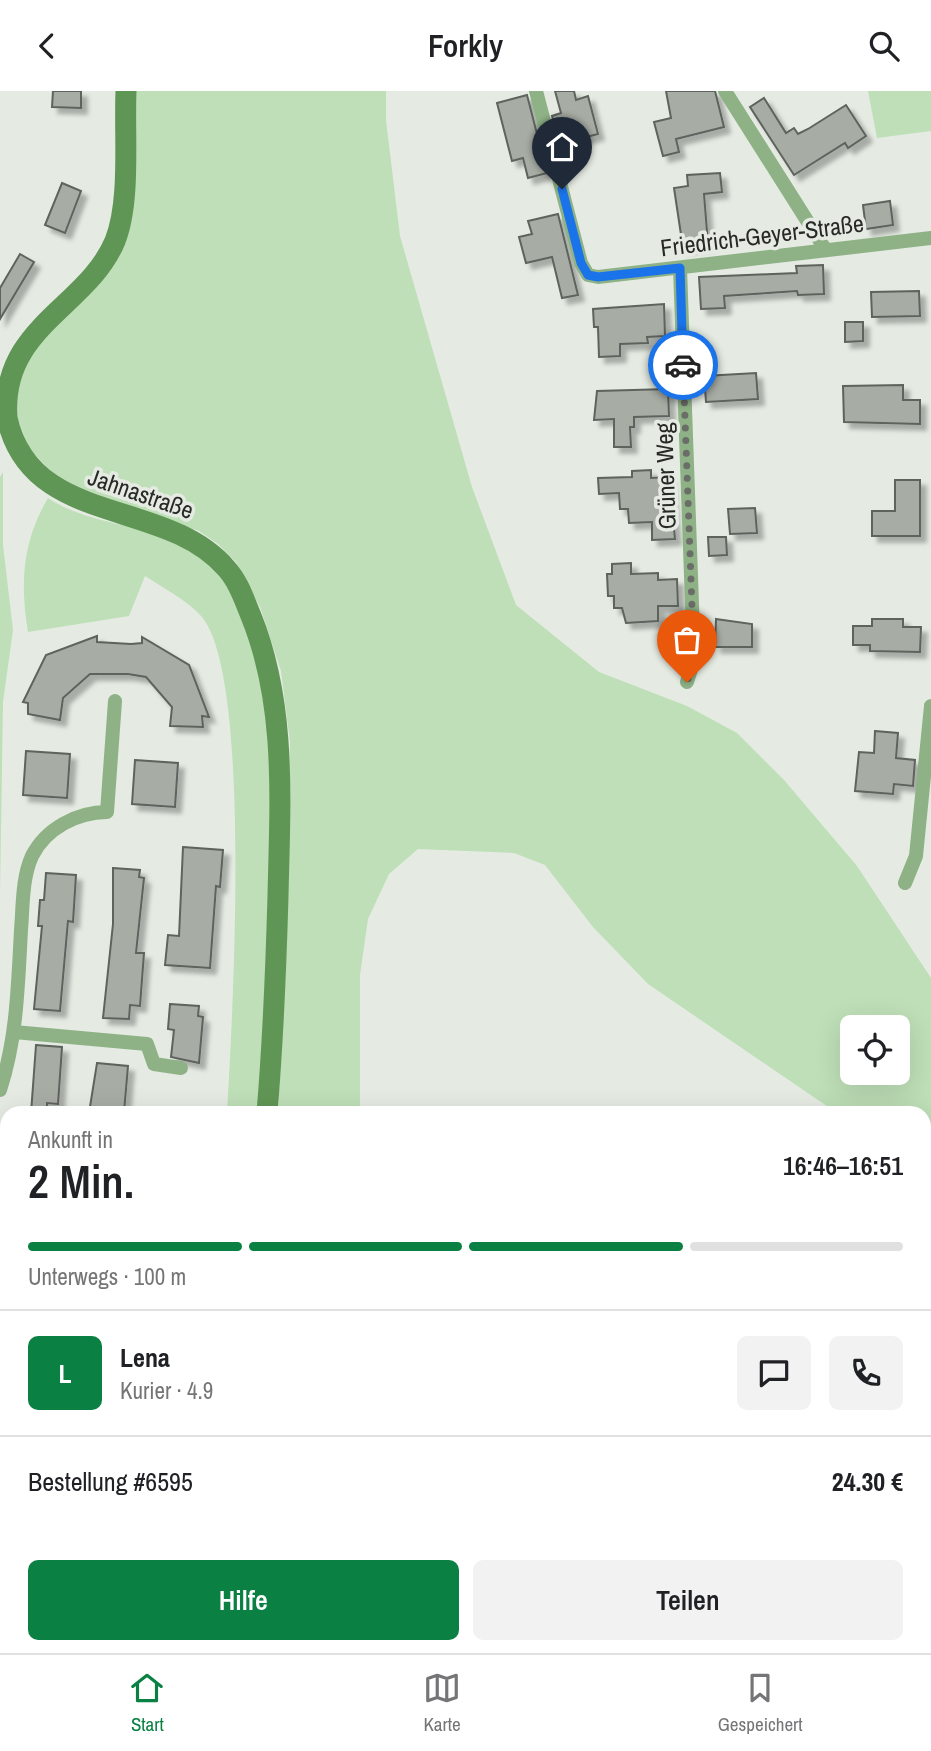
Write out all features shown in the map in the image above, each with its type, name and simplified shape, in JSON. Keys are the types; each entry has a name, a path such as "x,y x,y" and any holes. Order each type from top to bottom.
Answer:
{"street":[{"name":"Jahnastraße","path":"125,91 123,203 118,231 108,254 98,268 43,318 20,344 5,388 6,435 36,471 64,494 173,530 200,544 228,570 258,634 276,712 280,769 276,962 267,1106"},
{"name":"Friedrich-Geyer-Straße","path":"537,91 581,263 588,275 598,277 931,238"},
{"path":"725,91 825,249"},
{"name":"Grüner Weg","path":"680,268 694,660 687,682"},
{"path":"0,1090 14,1032 24,886 31,858 54,830 74,817 91,812 107,812 115,701"},
{"path":"905,883 916,856 931,706"},
{"path":"14,1032 147,1044 154,1063 181,1068"}],"green space":[{"path":"135,91 386,91 386,120 400,236 472,487 516,605 599,672 687,706 737,733 784,780 857,866 931,978 931,1106 827,1106 648,984 593,927 545,865 514,853 418,849 389,874 368,919 360,975 360,1106 278,1106 286,962 290,742 281,671 260,607 236,562 218,544 199,531 107,501 56,477 29,448 15,412 16,393 32,347 109,268"},
{"path":"868,91 931,91 931,131 877,138"},
{"path":"3,472 3,545 13,630 3,702 0,895 0,477"},
{"path":"48,498 86,516 168,538 187,547 204,560 229,589 246,626 258,668 266,713 269,759 268,913 258,1106 227,1106 235,933 235,853 228,705 217,650 201,616 182,599 145,576 129,616 28,632 24,597 25,563 39,514"}],"building":[{"path":"53,91 81,91 81,108 52,107"},
{"path":"555,91 574,91 576,100 588,96 598,134 571,141 567,128 556,131 552,116 561,113"},
{"path":"666,91 715,91 724,127 676,139 679,152 663,156 654,122 671,118"},
{"path":"527,95 547,173 528,178 523,158 512,161 497,103"},
{"path":"764,98 786,133 794,128 798,134 846,105 866,136 848,148 845,143 794,175 750,107"},
{"path":"720,173 722,192 704,194 708,244 683,248 674,188 688,186 687,175"},
{"path":"62,183 81,191 65,233 45,225"},
{"path":"890,201 893,225 866,229 863,205"},
{"path":"558,214 578,295 562,298 552,257 526,263 519,237 532,234 528,221"},
{"path":"20,254 34,262 0,319 0,288"},
{"path":"823,265 824,294 798,295 797,291 724,296 725,308 701,309 699,277 797,273 796,266"},
{"path":"919,291 920,316 872,317 871,292"},
{"path":"664,304 665,336 647,337 648,343 620,344 620,356 599,357 598,327 594,327 593,309"},
{"path":"845,322 863,322 863,341 845,342"},
{"path":"756,373 758,399 706,402 704,376"},
{"path":"903,385 903,400 920,400 920,424 844,422 843,386"},
{"path":"668,389 669,416 634,417 634,427 630,427 631,447 614,447 614,419 594,420 597,391"},
{"path":"651,470 651,478 669,477 675,539 652,540 652,522 629,523 628,509 620,509 619,493 599,494 598,478 632,477 632,471"},
{"path":"895,480 920,480 920,536 872,536 872,511 895,511"},
{"path":"755,508 757,533 730,534 728,509"},
{"path":"708,537 726,537 727,555 709,556"},
{"path":"631,563 631,574 658,573 658,580 677,579 678,606 658,606 658,621 626,623 622,608 614,608 614,596 608,596 607,574 612,574 612,564"},
{"path":"716,619 752,624 752,647 715,647"},
{"path":"872,619 903,619 903,627 921,627 920,652 870,651 870,645 853,645 853,626 872,626"},
{"path":"97,636 97,642 131,644 142,643 142,637 189,665 209,717 202,716 203,727 170,726 172,707 146,677 128,674 90,674 63,698 60,720 28,714 28,703 23,702 46,655"},
{"path":"875,731 898,733 896,758 915,760 913,786 894,784 893,794 855,791 859,752 874,753"},
{"path":"26,751 70,754 67,798 23,795"},
{"path":"135,760 178,763 175,807 132,804"},
{"path":"183,847 223,850 220,887 216,886 210,968 165,965 168,935 179,936"},
{"path":"113,868 140,870 139,877 144,878 136,953 144,953 140,1006 130,1005 129,1019 103,1018 113,924"},
{"path":"46,873 76,875 73,922 68,921 60,1011 34,1009 42,926 38,926 40,900 44,900"},
{"path":"170,1004 199,1006 198,1016 203,1017 199,1063 171,1057 174,1030 168,1029"},
{"path":"36,1045 62,1047 58,1104 32,1106"},
{"path":"97,1063 128,1066 125,1106 90,1106"}],"way so far":[{"path":"683,365 694,660 687,682"}],"route":[{"path":"562,189 581,263 588,275 598,277 680,268 683,365"}]}
